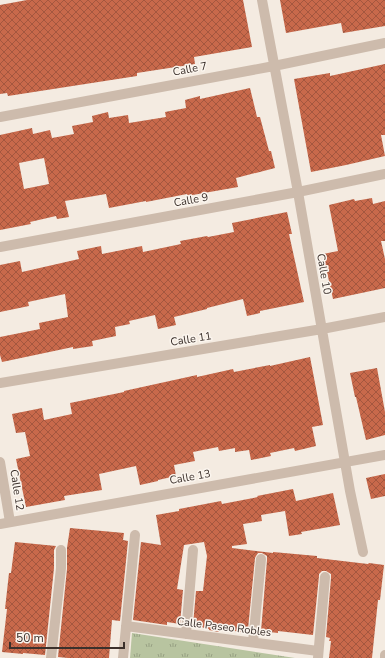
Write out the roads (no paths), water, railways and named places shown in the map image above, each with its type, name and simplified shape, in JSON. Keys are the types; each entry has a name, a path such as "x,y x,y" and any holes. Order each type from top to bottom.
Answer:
{"street":[{"name":"Calle 10","path":"262,0 298,192 345,462 363,552"},
{"name":"Calle 7","path":"0,117 274,66 385,43"},
{"name":"Calle 9","path":"0,247 298,192 385,174"},
{"name":"Calle 11","path":"0,383 385,317"},
{"name":"Calle 13","path":"5,523 385,455"},
{"name":"Calle 12","path":"0,462 5,523"},
{"path":"123,658 135,536"},
{"path":"51,658 61,568 61,550"},
{"path":"186,634 194,550"},
{"path":"253,642 261,559"},
{"path":"318,654 325,577"},
{"name":"Calle Paseo Robles","path":"126,626 253,642 318,654"}]}
